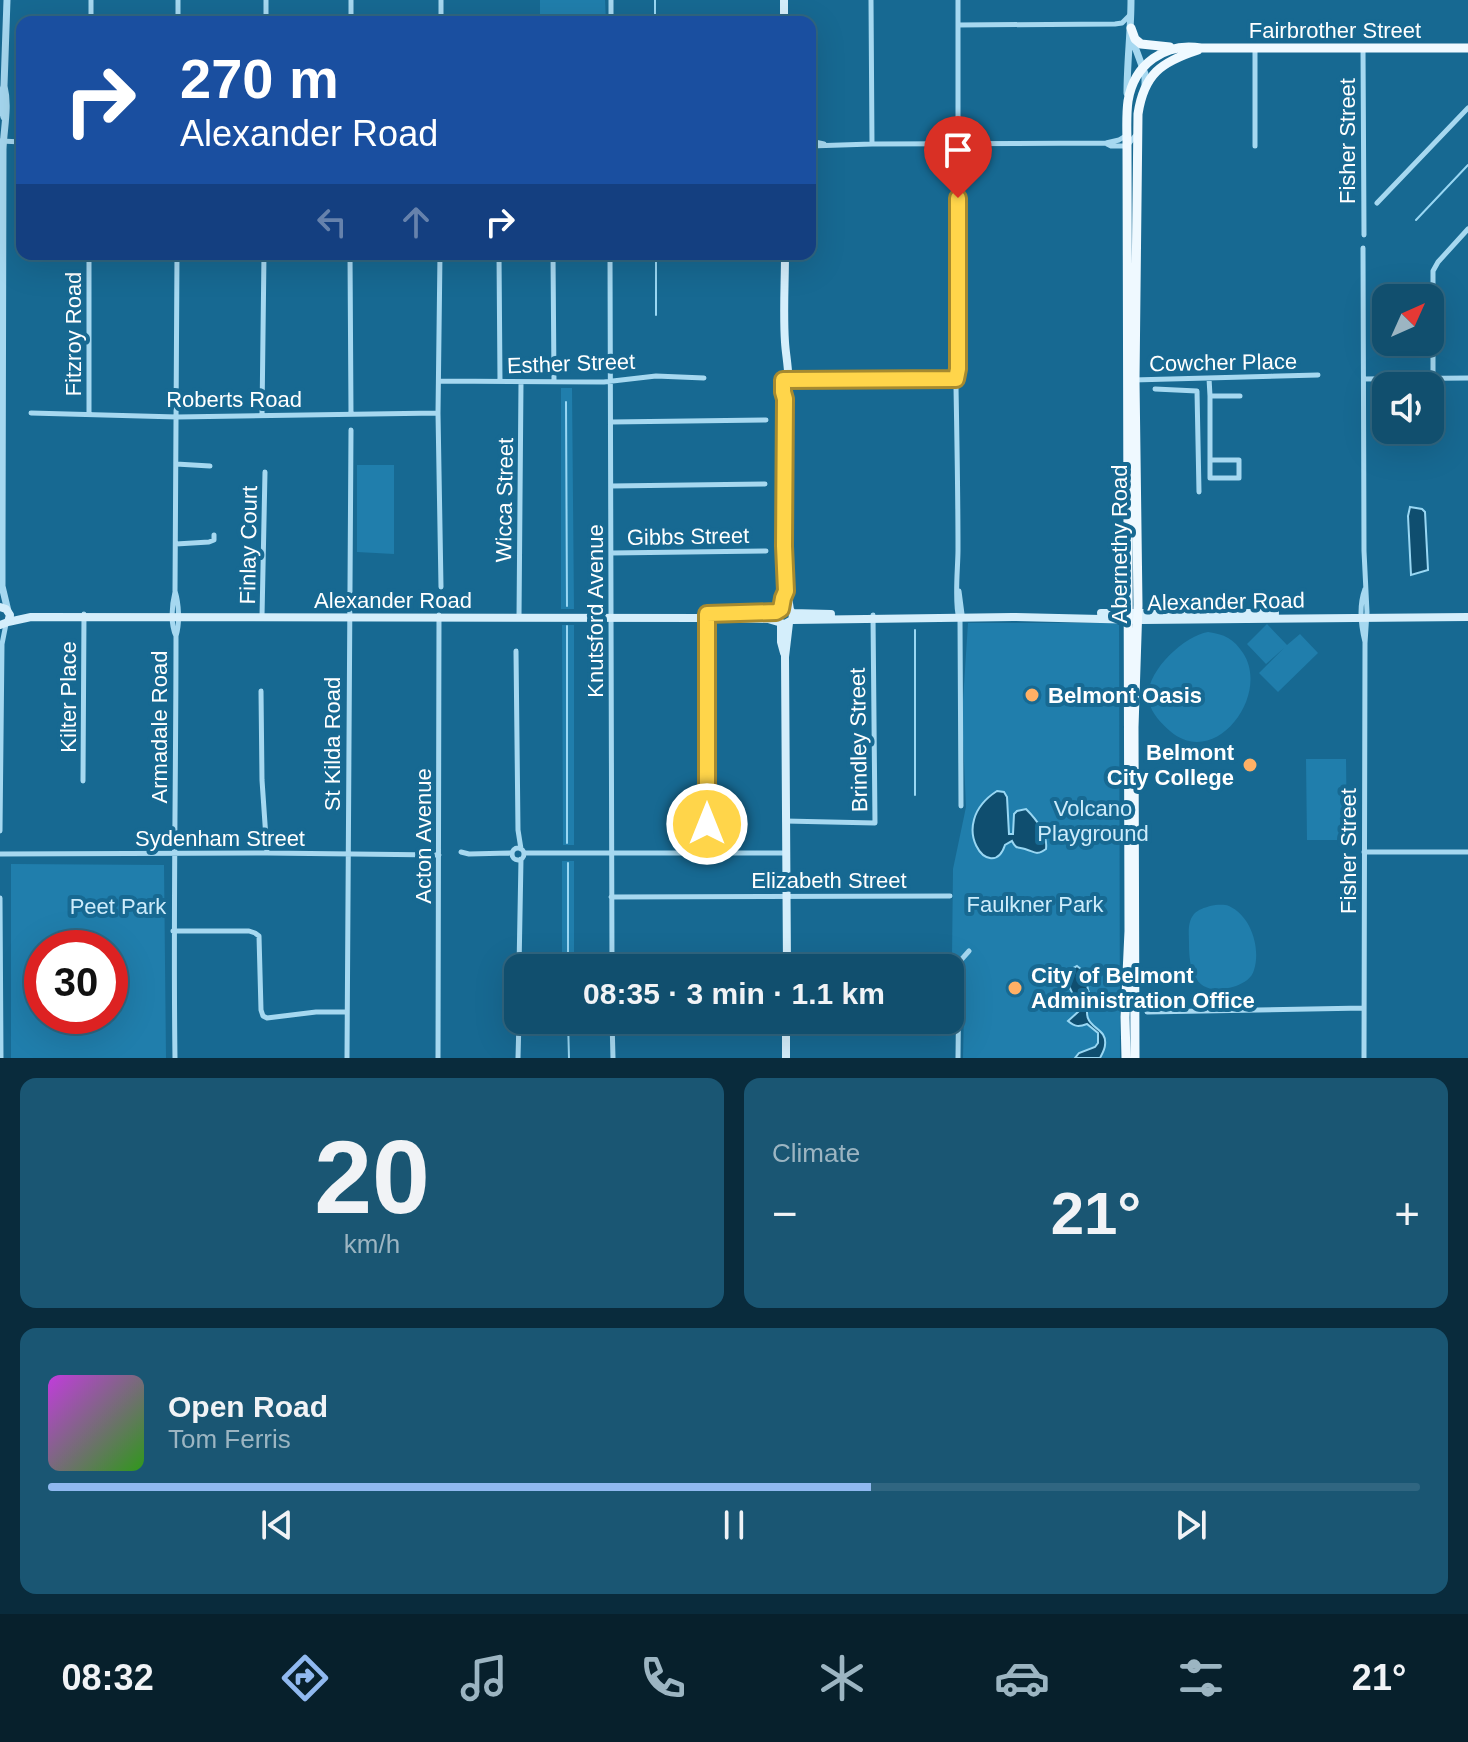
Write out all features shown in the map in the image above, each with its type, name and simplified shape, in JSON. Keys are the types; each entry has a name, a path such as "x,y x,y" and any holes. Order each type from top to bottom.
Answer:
{"main road":[{"name":"Fairbrother Street","path":"1131,31 1141,44 1177,47 1468,48"},
{"path":"1128,103 1133,85 1143,68 1157,55 1177,47"},
{"name":"Fairbrother Street","path":"1144,88 1166,62 1201,48"},
{"name":"Abernethy Road","path":"1135,1058 1127,146 1144,88"},
{"name":"Abernethy Road","path":"1128,103 1132,133 1131,380"},
{"path":"785,260 788,393 785,399 786,591 783,598 787,954"},
{"name":"Alexander Road","path":"5,617 707,616 765,619 785,616 1468,615"},
{"name":"Abernethy Road","path":"1126,1058 1133,616"},
{"path":"786,1034 786,1058"}],"street":[{"path":"0,831 5,617 1,412 2,141 8,101 2,49 5,0"},
{"path":"871,0 872,144"},
{"path":"958,0 956,379 961,806"},
{"name":"Abernethy Road","path":"1128,103 1127,54 1131,0"},
{"path":"958,25 1115,24 1127,20 1131,14"},
{"name":"Abernethy Road","path":"1131,31 1145,74 1144,88"},
{"path":"1255,48 1255,146"},
{"name":"Fisher Street","path":"1363,48 1364,235"},
{"path":"1377,203 1468,108"},
{"path":"816,144 1106,143 1132,133"},
{"path":"1106,143 1127,146"},
{"path":"1433,372 1433,271 1468,229"},
{"name":"Fisher Street","path":"1363,248 1364,1058"},
{"name":"Fitzroy Road","path":"89,260 89,414"},
{"name":"Armadale Road","path":"175,1058 177,260"},
{"path":"262,415 264,260"},
{"path":"350,260 351,414"},
{"path":"440,260 438,413 441,587"},
{"path":"499,260 500,381"},
{"path":"553,260 554,381"},
{"name":"Knutsford Avenue","path":"610,260 612,954"},
{"name":"Cowcher Place","path":"1131,380 1318,375"},
{"name":"Esther Street","path":"439,381 611,382 656,376 704,378"},
{"path":"1209,378 1210,478 1239,478 1239,460 1210,460"},
{"path":"1444,379 1468,378"},
{"path":"786,380 956,379"},
{"path":"1196,379 1199,492"},
{"path":"1364,379 1372,379"},
{"name":"Wicca Street","path":"519,616 521,382"},
{"path":"1155,389 1197,391"},
{"path":"1210,396 1240,396"},
{"name":"Roberts Road","path":"31,413 177,417 438,413"},
{"path":"611,422 766,420"},
{"name":"St Kilda Road","path":"347,1058 351,430"},
{"path":"176,464 210,466"},
{"name":"Finlay Court","path":"262,616 265,472"},
{"path":"611,486 765,484"},
{"path":"176,544 209,542 214,540 214,535"},
{"name":"Gibbs Street","path":"611,553 766,551"},
{"path":"0,599 2,586"},
{"name":"Kilter Place","path":"83,781 84,616"},
{"name":"Acton Avenue","path":"438,1058 439,616"},
{"path":"707,616 707,853"},
{"name":"Brindley Street","path":"785,821 875,823 873,617"},
{"path":"0,635 2,644"},
{"path":"516,651 519,954"},
{"path":"261,691 267,853"},
{"path":"461,852 785,853"},
{"path":"1364,852 1468,852"},
{"name":"Sydenham Street","path":"0,854 439,855"},
{"name":"Elizabeth Street","path":"611,897 950,896"},
{"path":"0,898 1,1058"},
{"path":"173,931 249,931 259,936 261,1010 267,1018 347,1012"},
{"path":"964,957 969,951"},
{"path":"1147,1012 1364,1008"},
{"path":"518,1058 519,1034"},
{"path":"612,1034 613,1058"},
{"path":"958,1058 959,1034"}],"green space":[{"path":"540,0 605,0 606,16 540,16"},
{"path":"561,388 572,388 574,609 561,609"},
{"path":"357,465 394,465 394,554 357,552"},
{"name":"Faulkner Park","path":"968,623 1119,625 1120,1058 963,1058 964,954 952,954 953,869 966,807 962,716"},
{"path":"1267,624 1287,645 1300,634 1318,653 1278,692 1259,673 1284,648 1266,664 1247,644"},
{"path":"562,625 574,625 574,845 563,845"},
{"path":"1208,632 1228,638 1240,648 1250,670 1250,688 1234,722 1220,735 1204,741 1187,741 1170,731 1157,718 1150,706 1148,691 1166,658 1187,641"},
{"path":"1306,759 1346,759 1347,840 1307,840"},
{"path":"562,861 574,861 574,954 562,954"},
{"name":"Peet Park","path":"11,864 164,865 166,1058 11,1058"},
{"path":"1227,905 1237,911 1248,925 1255,943 1254,970 1247,980 1236,986 1213,989 1204,986 1198,982 1191,966 1190,921 1196,912 1210,906"}],"shaded area":[{"path":"1410,507 1425,512 1428,570 1411,575 1408,516"},
{"path":"997,791 1004,792 1007,797 1009,834 1013,834 1014,814 1026,809 1043,832 1046,849 1036,853 1017,847 1012,841 1005,845 999,856 991,858 976,846 974,819 982,805"},
{"path":"1077,966 1087,977 1091,996 1087,1016 1105,1038 1100,1058 1075,1058 1098,1043 1098,1033 1087,1024 1077,1026 1068,1021 1079,1011 1079,1002 1072,993 1068,978"}],"waterway":[{"path":"655,0 655,16"},
{"path":"1416,220 1468,165"},
{"path":"656,260 656,315"},
{"path":"566,402 567,606"},
{"path":"567,626 567,843"},
{"path":"915,630 915,795"},
{"path":"568,863 568,954"},
{"path":"568,1034 569,1058"}],"place":[{"name":"Belmont Oasis","path":"1032,695"},
{"name":"Belmont City College","path":"1250,765"},
{"name":"City of Belmont Administration Office","path":"1015,988"}],"route":[{"path":"707,824 707,614 779,612 786,591 783,380 956,379 958,198"}],"park label":[{"name":"Volcano Playground","path":"1093,820"}]}
